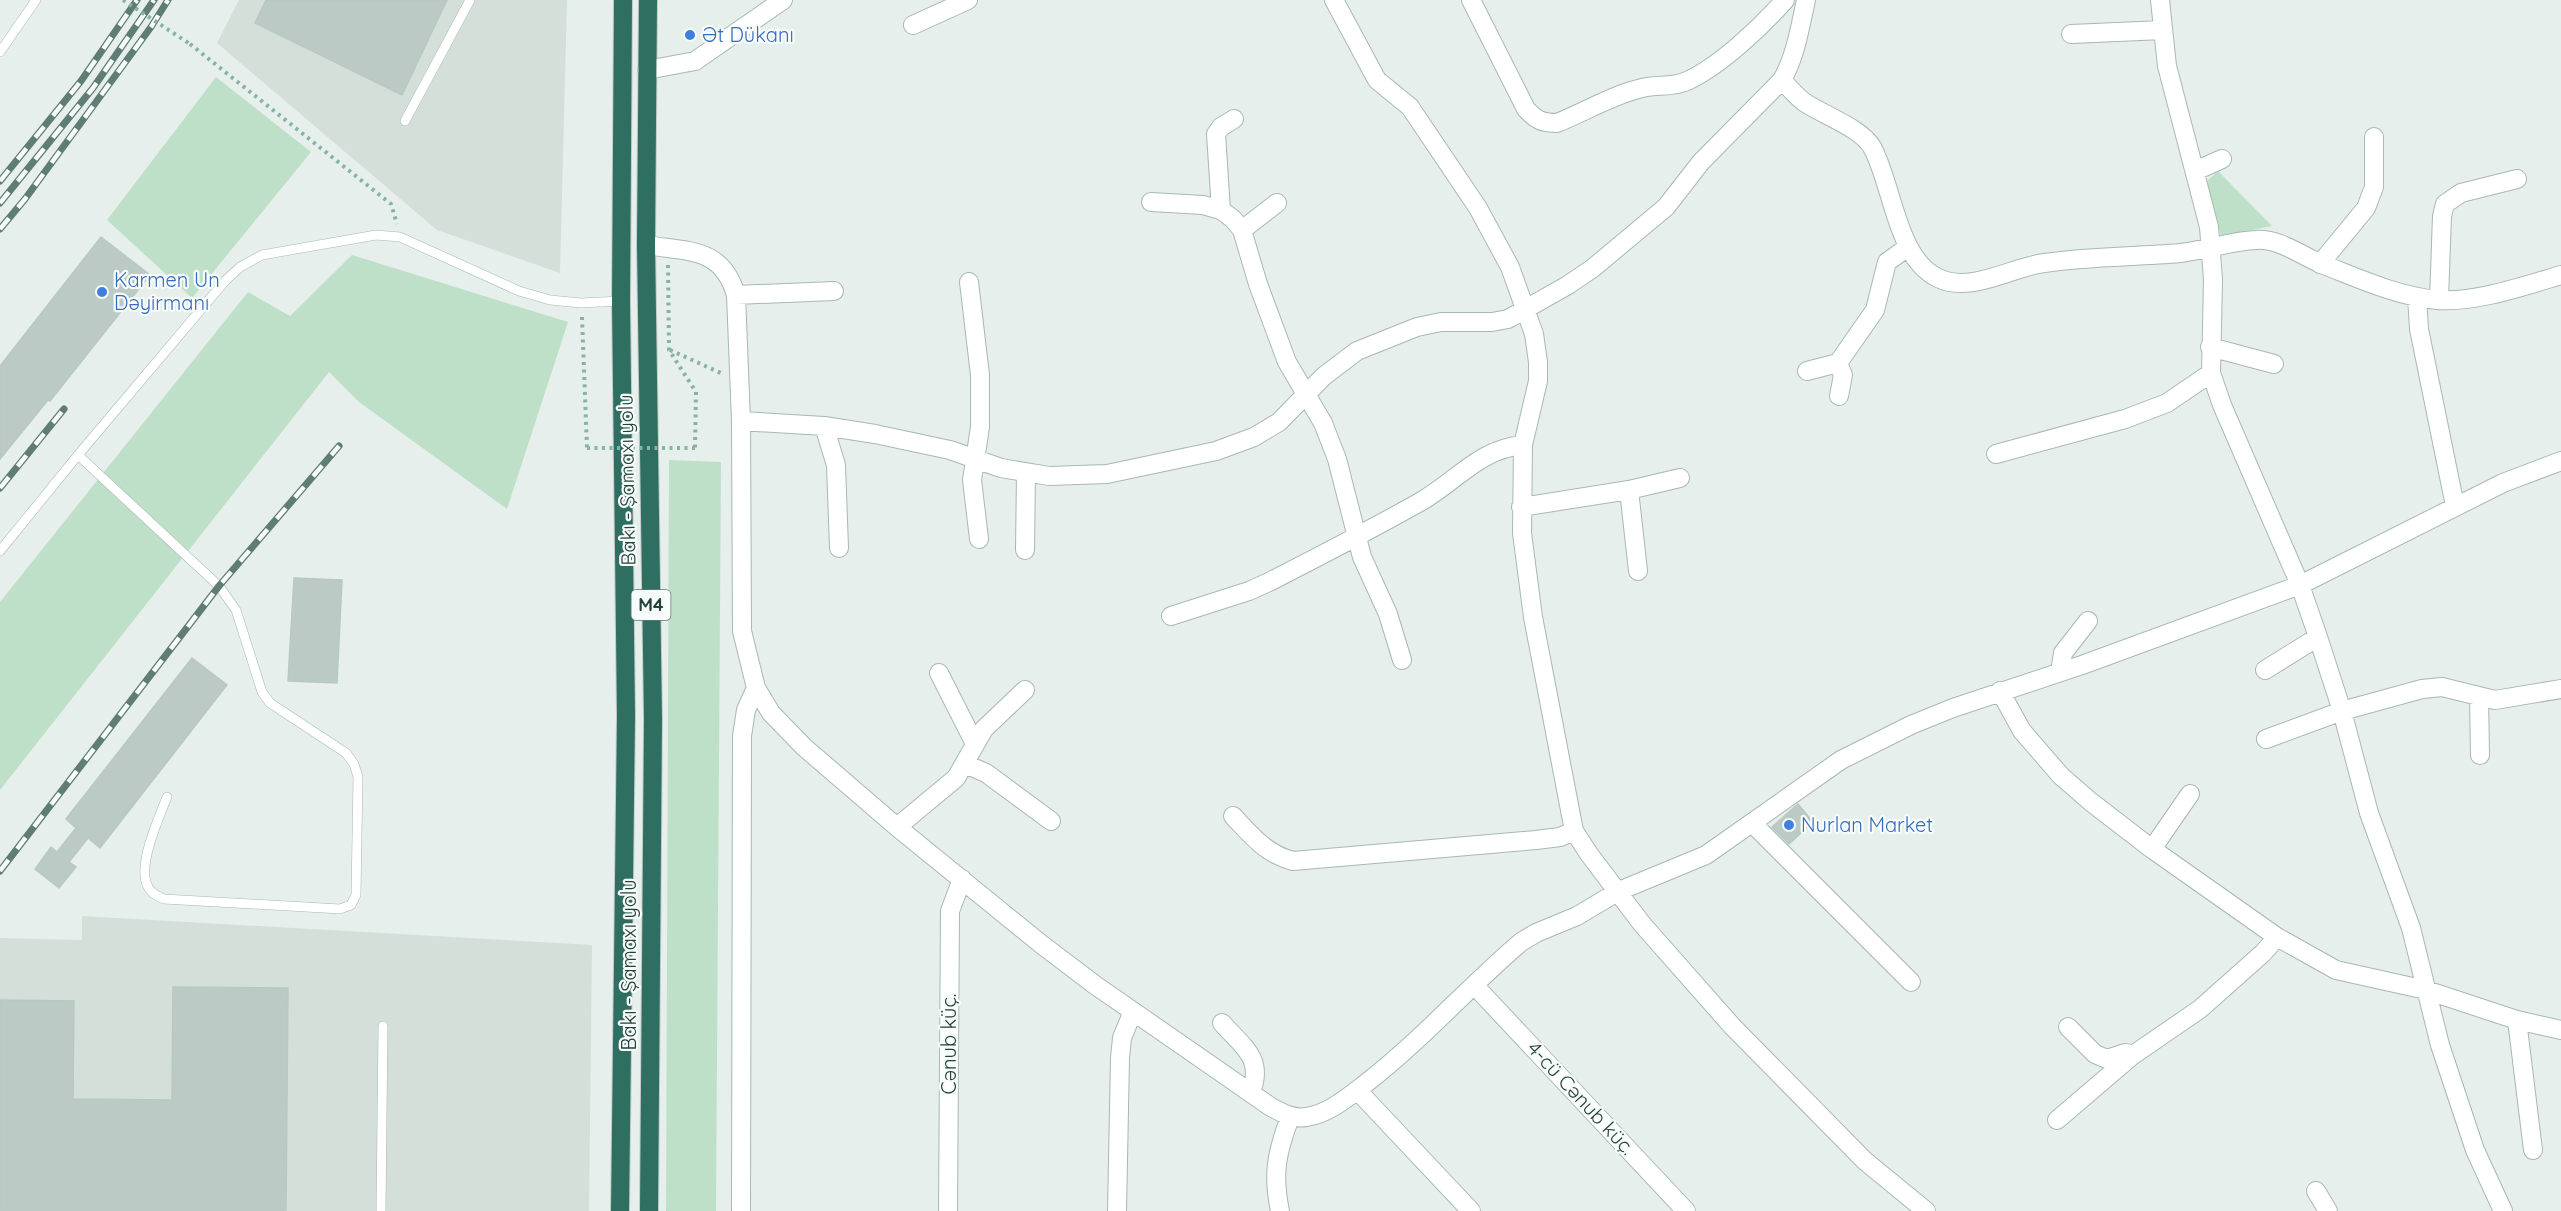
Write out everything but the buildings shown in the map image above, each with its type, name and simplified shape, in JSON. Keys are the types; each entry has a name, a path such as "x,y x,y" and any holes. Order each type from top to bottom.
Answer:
{"highway":[{"name":"Bakı - Şamaxı yolu","path":"620,1211 626,716 621,301 622,0"},
{"name":"Bakı - Şamaxı yolu","path":"648,0 646,245 653,718 649,1211"}],"street":[{"path":"647,70 695,62 783,0"},
{"path":"913,25 968,0"},
{"path":"1335,0 1377,80 1410,107 1464,185 1499,245 1519,288 1534,334 1538,381 1523,445 1522,533 1533,617 1574,831 1589,854 1676,964 1732,1026 1865,1161 1926,1211"},
{"path":"1471,0 1526,109 1536,120 1557,123 1641,88 1672,86 1703,72 1746,39 1785,0"},
{"path":"741,421 824,426 950,450 1001,468 1049,476 1107,474 1216,452 1268,430 1338,365 1357,351 1417,327 1441,322 1492,322 1509,319 1526,311 1593,268 1666,207 1717,144 1782,80 1789,68 1796,45 1806,0"},
{"path":"2160,0 2167,66 2207,219 2213,280 2211,373 2222,405 2300,585 2342,711 2369,813 2411,928 2440,1045 2475,1150 2503,1211"},
{"path":"2071,34 2163,30"},
{"path":"1782,80 1802,101 1857,133 1870,144 1880,164 1908,247 1924,268 1937,278 1950,283 1976,281 2043,263 2211,249 2250,240 2268,240 2320,264 2388,289 2439,300 2464,299 2529,285 2561,275"},
{"path":"1221,210 1216,134 1221,126 1234,119"},
{"path":"2320,264 2366,208 2374,187 2374,137"},
{"path":"2195,171 2222,159"},
{"path":"2439,300 2442,216 2445,204 2461,193 2517,179"},
{"path":"1151,202 1203,205 1221,210 1242,230 1287,362 1323,423 1337,459 1356,536 1388,614 1402,660"},
{"path":"1242,230 1277,203"},
{"path":"646,245 693,252 711,258 724,267 731,278 736,295 741,421 742,632 756,688 771,713 804,747 897,827 1041,944 1271,1107 1290,1117 1305,1118 1323,1112 1357,1090 1387,1067 1521,942 1536,933 1577,916 1619,891 1706,855 1841,760 1911,725 2000,691 2060,672 2300,585 2503,483 2561,461"},
{"path":"1807,371 1838,363 1875,310 1887,262 1908,247"},
{"path":"969,282 980,375 980,427 973,459 973,502 979,539"},
{"path":"736,295 834,291"},
{"path":"2417,297 2418,329 2455,506"},
{"path":"2210,347 2274,364"},
{"path":"1838,363 1843,375 1839,396"},
{"path":"1996,454 2125,420 2166,403 2211,373"},
{"path":"824,426 836,465 839,548"},
{"path":"1171,616 1249,591 1423,501 1488,454 1506,447 1523,445"},
{"path":"1025,549 1026,473"},
{"path":"1521,507 1629,490 1680,478"},
{"path":"1629,490 1638,571"},
{"path":"2060,672 2063,653 2088,621"},
{"path":"2265,670 2318,637"},
{"path":"939,673 975,744"},
{"path":"2266,738 2342,711 2422,689 2442,687 2505,700 2561,690"},
{"path":"741,1211 742,736 746,710 756,688"},
{"path":"897,827 956,778 984,729 1024,690"},
{"path":"2000,691 2022,731 2042,756 2091,802 2152,849 2277,937 2336,970 2426,990 2517,1020 2561,1030"},
{"path":"2479,696 2480,755"},
{"path":"966,764 986,773 1051,820"},
{"path":"2152,849 2190,794"},
{"path":"1233,816 1264,849 1278,857 1293,861 1536,840 1560,837 1574,831"},
{"path":"1752,823 1911,982"},
{"name":"Cənub küç.","path":"948,1211 950,911 962,879"},
{"path":"2057,1120 2133,1055 2200,1009 2263,953 2277,937"},
{"name":"4-cü Cənub küç.","path":"1475,986 1686,1211"},
{"path":"1117,1211 1120,1058 1122,1038 1133,1011"},
{"path":"2517,1020 2533,1150"},
{"path":"1222,1023 1251,1056 1256,1068 1256,1079 1251,1092"},
{"path":"2068,1027 2095,1054 2107,1059 2125,1053 2133,1055"},
{"path":"1357,1090 1471,1211"},
{"path":"1280,1211 1275,1172 1277,1151 1290,1117"},
{"path":"2316,1191 2328,1211"}],"lane":[{"path":"0,52 36,0"},
{"path":"405,121 471,0"},
{"path":"0,551 225,281 252,258 376,235 400,237 519,291 550,300 581,303 621,301"},
{"path":"78,455 219,585 236,610 262,692 270,703 346,753 354,764 357,777 356,895 351,905 340,909 164,898 150,891 144,878 145,861 166,797"},
{"path":"381,1211 383,1026"}],"path":[{"path":"123,0 190,44 391,204 400,237"},
{"path":"581,303 588,448 695,448 696,393 669,350 668,248"},
{"path":"669,350 739,382"}],"shaded area":[{"path":"239,0 567,0 560,273 437,230 217,43"},
{"path":"82,916 592,945 589,1211 0,1211 0,938 82,940"}],"green space":[{"path":"216,77 311,152 192,298 107,220"},
{"path":"2218,171 2272,226 2221,236 2207,181"},
{"path":"352,255 568,322 507,509 359,402 329,372 0,790 0,602 248,292 290,316"},
{"path":"669,460 721,462 716,1211 666,1211"}],"railway":[{"path":"0,181 81,81 137,0"},
{"path":"0,203 93,88 154,0"},
{"path":"0,229 25,199 151,27 168,0"},
{"path":"0,488 64,409"},
{"path":"0,871 219,586 339,446"}],"place":[{"name":"Ət Dükanı","path":"690,35"},
{"name":"Karmen Un Dəyirmanı","path":"102,292"},
{"name":"Nurlan Market","path":"1789,825"}]}
